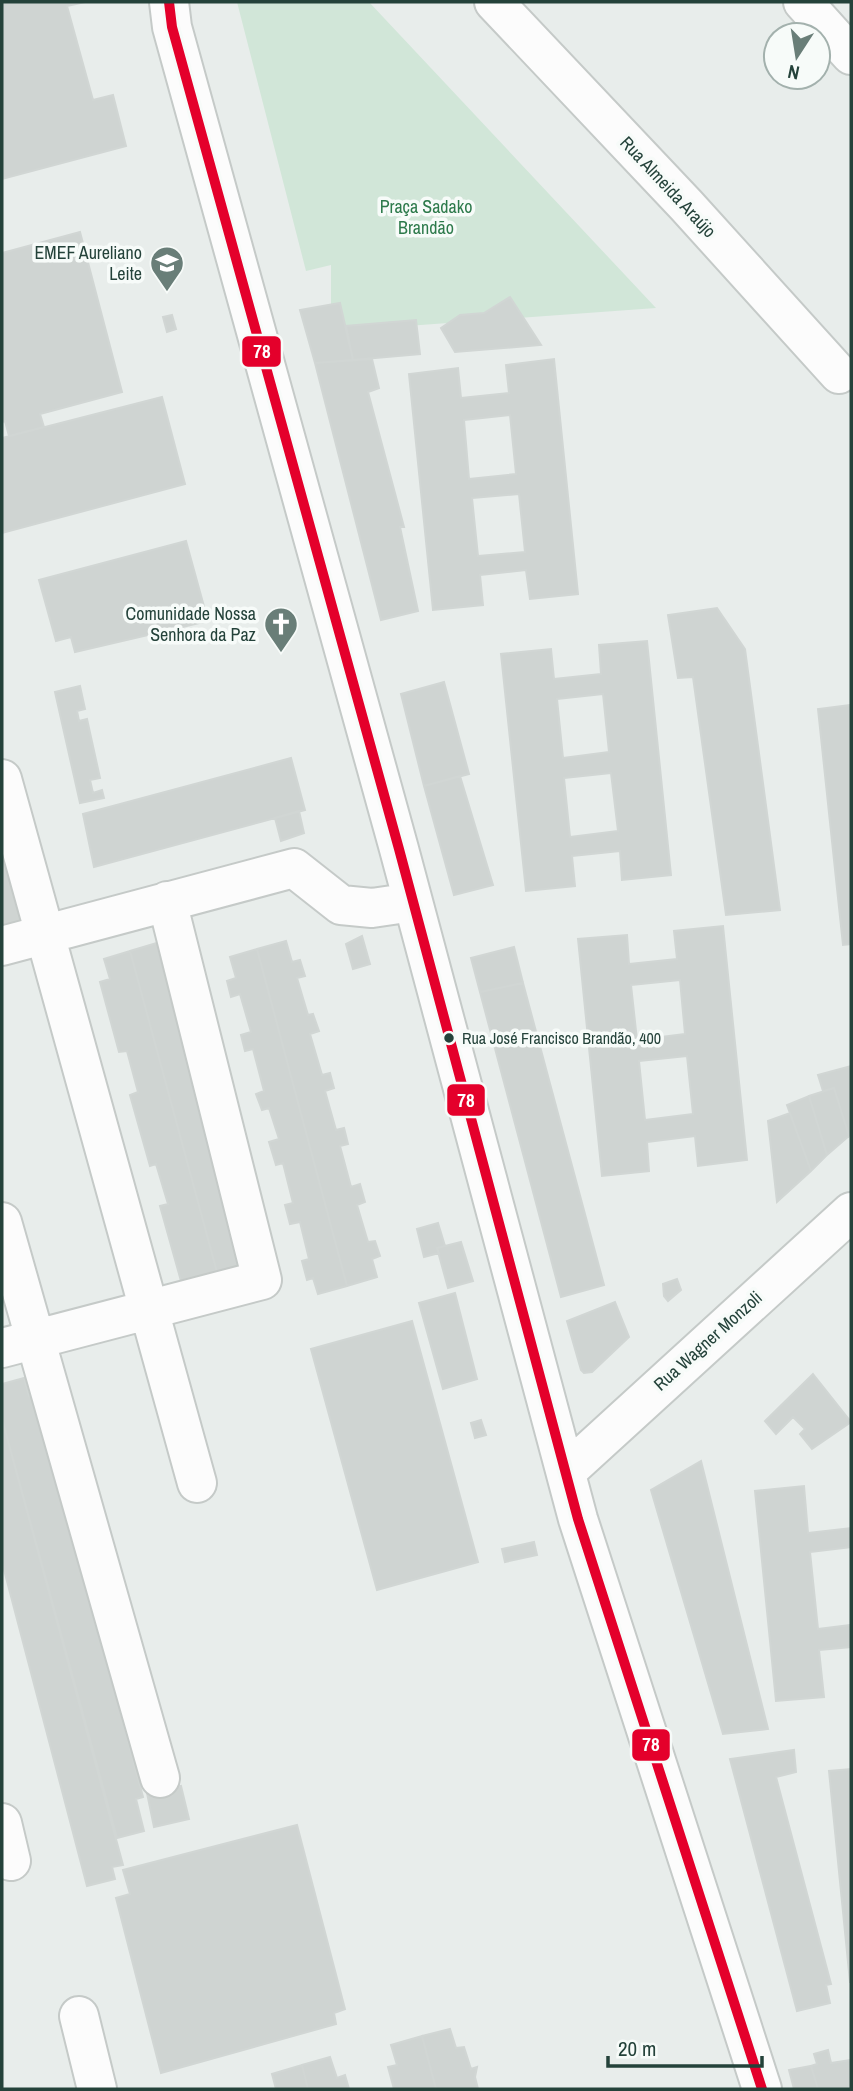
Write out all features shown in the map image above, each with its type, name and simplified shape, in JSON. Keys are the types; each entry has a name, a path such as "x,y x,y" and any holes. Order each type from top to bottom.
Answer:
{"street":[{"path":"169,2 172,27 413,902 582,1533 762,2089"},
{"name":"Rua Almeida Araújo","path":"494,2 686,205 839,374"},
{"path":"803,2 851,55"},
{"path":"2,779 197,1483"},
{"path":"2,946 294,868 341,905 372,908 413,902"},
{"path":"18,1344 262,1280 167,901"},
{"name":"Rua Wagner Monzoli","path":"566,1472 851,1212"},
{"path":"2,1222 18,1344 160,1778"},
{"path":"2,1823 11,1861"},
{"path":"79,2016 97,2089"}],"green space":[{"name":"Praça Sadako Brandão","path":"237,2 369,2 656,308 338,331 331,305 331,265 306,271"}],"building":[{"path":"2,2 85,2 67,6 93,100 113,95 126,146 2,179"},
{"path":"80,232 122,392 40,414 44,427 9,436 5,421 2,422 2,253"},
{"path":"510,297 541,345 455,352 441,328 460,315 484,313"},
{"path":"340,303 353,360 315,363 300,310"},
{"path":"172,315 176,329 167,332 163,317"},
{"path":"416,320 420,354 353,360 346,326"},
{"path":"372,359 379,388 368,392 404,527 400,527 418,611 381,620 315,363"},
{"path":"554,359 578,594 530,599 526,570 480,575 483,605 433,610 409,374 458,368 461,398 509,393 506,365","holes":["510,415 516,474 469,479 464,420","519,494 525,552 478,556 472,498"]},
{"path":"162,397 185,484 2,533 2,438"},
{"path":"186,541 208,621 75,652 71,637 56,641 39,580"},
{"path":"717,608 745,649 780,910 726,915 693,677 678,678 668,615"},
{"path":"647,641 671,875 622,880 620,851 572,856 575,886 526,891 501,654 551,649 554,679 601,674 599,645","holes":["603,694 609,752 563,758 557,699","611,773 618,831 570,837 564,778"]},
{"path":"444,682 469,774 424,786 401,694"},
{"path":"80,686 85,709 77,711 79,721 87,719 100,778 90,780 93,793 102,790 104,798 80,803 55,692"},
{"path":"851,705 851,944 843,945 818,709"},
{"path":"291,758 305,810 94,867 83,814"},
{"path":"460,776 493,885 454,895 424,786"},
{"path":"2,802 31,926 2,934"},
{"path":"299,811 304,833 281,841 275,818"},
{"path":"723,926 747,1160 698,1166 695,1136 647,1142 649,1171 602,1176 578,939 627,935 629,964 677,959 674,931","holes":["680,980 685,1034 637,1040 631,985","687,1056 693,1114 645,1120 639,1061"]},
{"path":"362,936 370,964 353,969 346,944"},
{"path":"286,941 292,962 300,960 305,976 297,978 308,1015 313,1014 319,1031 310,1034 322,1075 330,1073 334,1088 325,1091 336,1130 344,1128 348,1144 340,1146 351,1187 360,1184 365,1202 357,1205 368,1242 375,1241 380,1256 372,1259 377,1277 347,1286 257,949"},
{"path":"160,942 251,1279 221,1287 130,951"},
{"path":"514,947 523,983 480,992 471,958"},
{"path":"257,949 347,1286 318,1294 313,1278 307,1280 302,1261 309,1259 300,1222 290,1224 285,1205 293,1203 283,1163 276,1165 269,1142 279,1139 269,1108 262,1110 256,1094 264,1091 253,1049 245,1051 241,1035 251,1032 240,994 231,997 227,981 236,978 230,957"},
{"path":"130,951 221,1287 193,1296 187,1279 181,1281 160,1206 168,1204 156,1164 150,1166 130,1095 138,1092 127,1051 119,1052 100,982 110,979 104,959"},
{"path":"523,983 604,1285 561,1297 480,992"},
{"path":"851,1066 849,1136 834,1088 823,1091 818,1075"},
{"path":"834,1088 849,1136 827,1155 809,1096"},
{"path":"809,1096 827,1155 811,1171 787,1105"},
{"path":"790,1113 811,1171 777,1202 768,1121"},
{"path":"438,1223 445,1246 437,1248 439,1253 424,1257 417,1229"},
{"path":"461,1242 473,1281 448,1288 437,1248"},
{"path":"677,1279 681,1290 668,1301 664,1296 663,1284"},
{"path":"455,1293 477,1379 443,1389 419,1303"},
{"path":"615,1302 629,1337 592,1372 584,1373 567,1321"},
{"path":"412,1321 478,1562 377,1590 311,1349"},
{"path":"813,1374 851,1422 812,1449 800,1434 805,1429 793,1417 776,1434 765,1421"},
{"path":"24,1378 29,1396 37,1394 143,1797 136,1799 144,1831 117,1838 2,1419 2,1384"},
{"path":"2,1419 123,1865 112,1867 115,1879 87,1886 2,1562"},
{"path":"481,1420 486,1435 475,1438 471,1423"},
{"path":"701,1461 768,1729 723,1734 651,1490"},
{"path":"804,1486 808,1533 851,1528 851,1547 810,1552 818,1629 851,1625 851,1647 819,1650 824,1697 776,1701 755,1491"},
{"path":"534,1542 537,1555 505,1562 502,1549"},
{"path":"794,1750 796,1772 776,1777 831,1984 826,1985 830,2003 797,2011 730,1759"},
{"path":"851,1769 851,1982 850,1982 829,1771"},
{"path":"181,1786 189,1819 154,1827 147,1793"},
{"path":"297,1825 345,2009 334,2013 336,2024 161,2073 116,1898 130,1894 123,1870"},
{"path":"450,2029 456,2048 464,2047 471,2069 477,2067 475,2077 478,2089 436,2089 422,2036"},
{"path":"422,2036 436,2089 394,2089 388,2067 397,2065 391,2045"},
{"path":"828,2050 831,2063 851,2060 851,2089 818,2089 811,2066 817,2064 814,2054"},
{"path":"330,2057 337,2078 345,2075 349,2089 308,2089 302,2065"},
{"path":"302,2065 308,2089 276,2089 272,2074"},
{"path":"811,2066 818,2089 794,2089 789,2070"}],"transit line":[{"name":"78","path":"169,2 172,27 399,849 578,1519 762,2089"}],"place":[{"name":"EMEF Aureliano Leite","path":"167,293"},
{"name":"Comunidade Nossa Senhora da Paz","path":"281,654"},
{"name":"Rua José Francisco Brandão, 400","path":"449,1038"}]}
